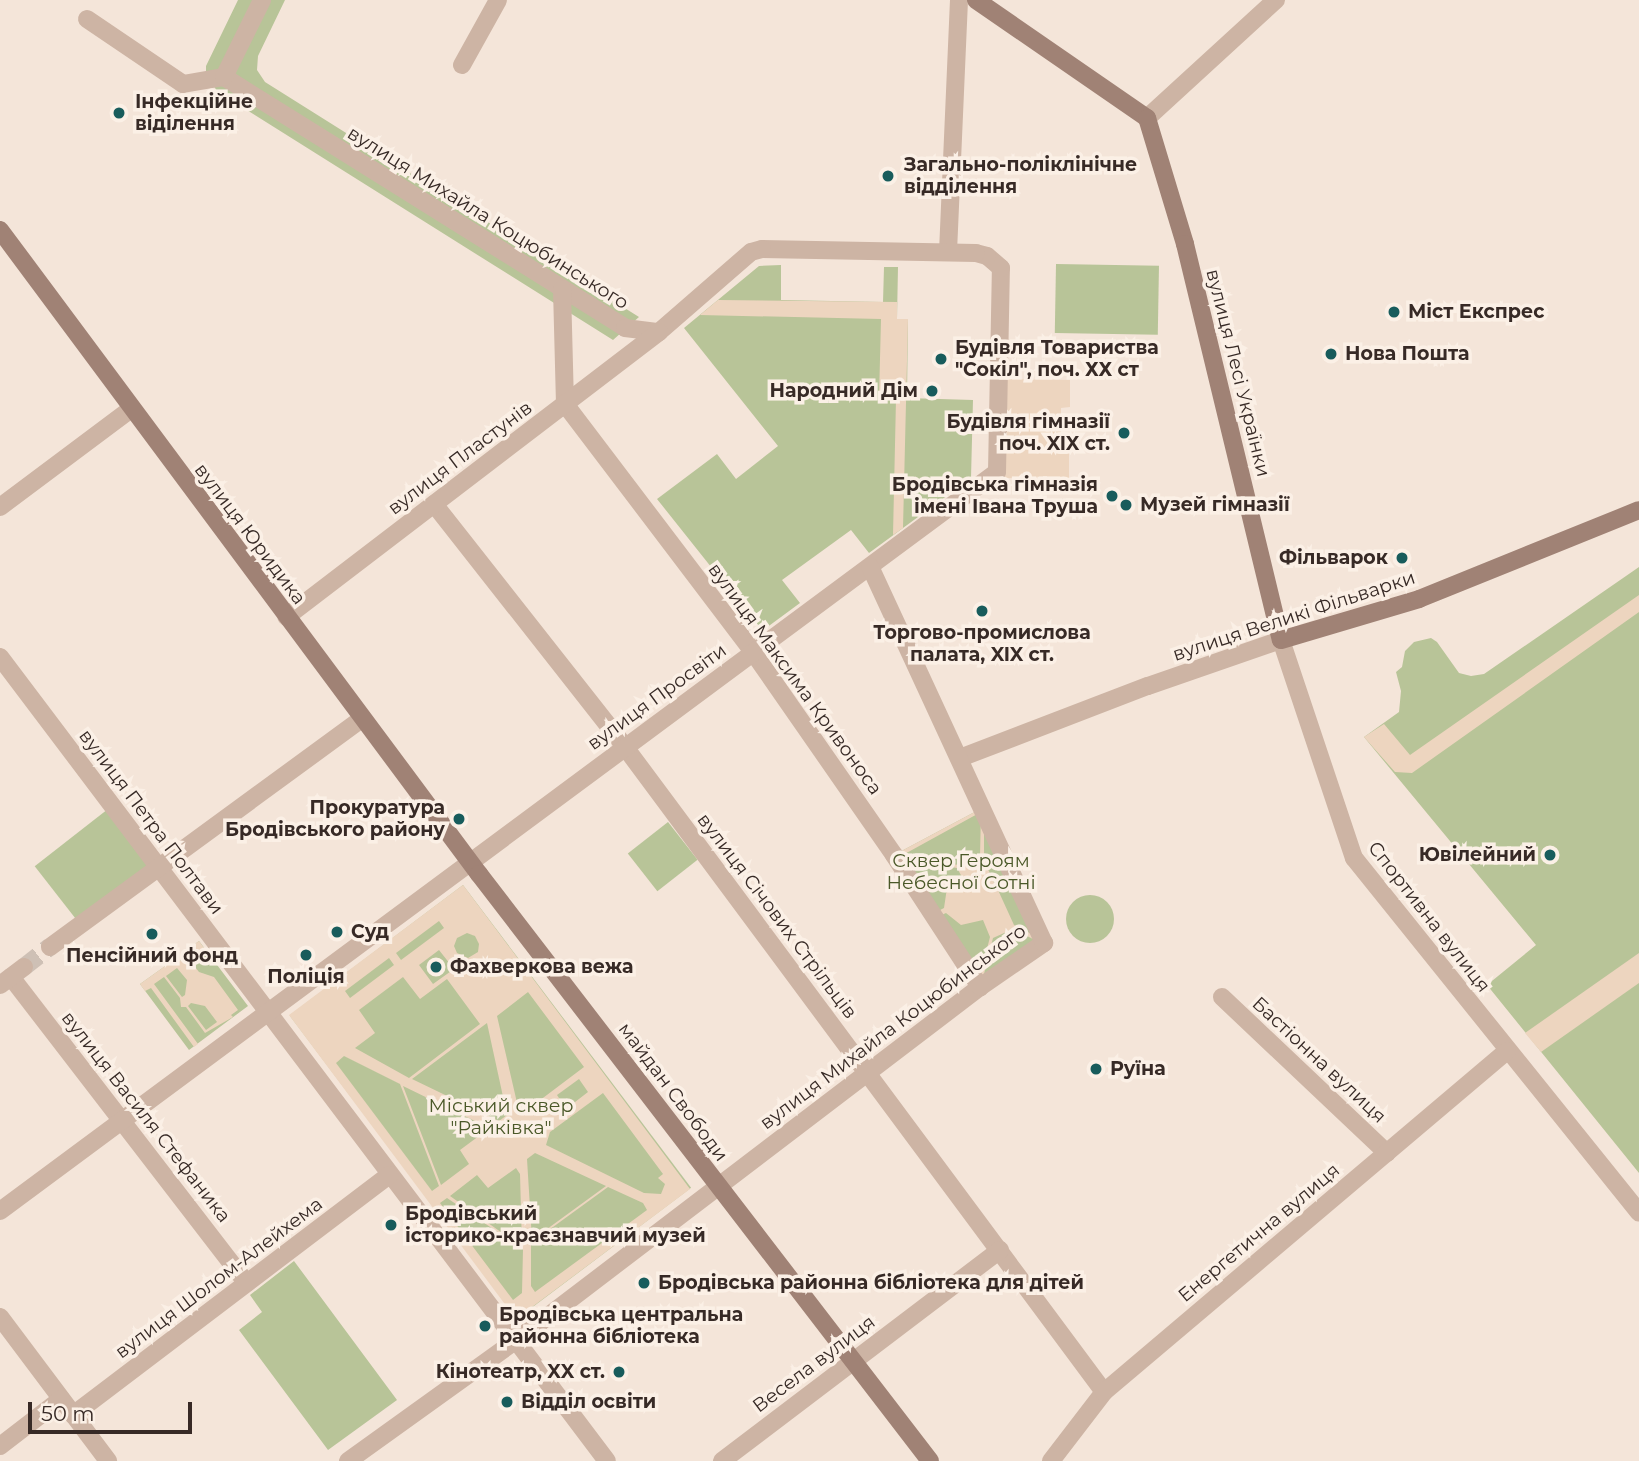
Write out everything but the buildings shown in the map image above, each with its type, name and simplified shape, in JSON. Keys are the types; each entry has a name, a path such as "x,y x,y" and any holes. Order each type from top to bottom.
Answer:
{"street":[{"path":"87,19 183,84 224,77 262,0"},
{"path":"461,65 498,0"},
{"path":"948,252 959,0"},
{"path":"976,0 1147,118 1276,0"},
{"name":"вулиця Михайла Коцюбинського","path":"224,77 625,328 659,332"},
{"name":"вулиця Лесі Українки","path":"1147,118 1185,244 1281,640"},
{"name":"вулиця Юридика","path":"0,230 470,861"},
{"path":"659,332 751,252 762,248 982,254 1001,268 997,472 870,567"},
{"path":"562,289 565,404"},
{"name":"вулиця Пластунів","path":"286,617 659,332"},
{"name":"вулиця Максима Кривоноса","path":"565,404 754,652 894,855 980,987"},
{"path":"0,507 131,409"},
{"name":"вулиця Січових Стрільців","path":"434,504 625,747 1104,1392"},
{"name":"вулиця Великі Фільварки","path":"960,758 1148,686 1281,640 1419,599 1639,510"},
{"name":"вулиця Михайла Коцюбинського","path":"719,1187 980,987 1044,943 870,567"},
{"name":"вулиця Просвіти","path":"470,861 870,567"},
{"name":"Спортивна вулиця","path":"1281,640 1354,858 1639,1213"},
{"name":"вулиця Петра Полтави","path":"0,657 268,1012"},
{"path":"50,947 362,719"},
{"path":"0,1211 470,861"},
{"name":"майдан Свободи","path":"348,1461 719,1187 470,861"},
{"name":"вулиця Василя Стефаника","path":"12,977 247,1283"},
{"name":"Бастіонна вулиця","path":"1222,998 1387,1153"},
{"path":"268,1012 607,1461"},
{"name":"Енергетична вулиця","path":"1051,1461 1104,1392 1507,1051"},
{"name":"вулиця Шолом-Алейхема","path":"73,1415 390,1175"},
{"path":"719,1187 930,1461"},
{"name":"Весела вулиця","path":"722,1461 1000,1250"},
{"path":"0,1317 108,1461"},
{"path":"0,1446 61,1399"}],"green space":[{"path":"238,0 285,0 258,56 257,70 265,82 639,317 613,340 218,92 206,76 206,66"},
{"path":"1056,264 1159,266 1158,335 1055,333"},
{"path":"781,265 781,300 883,302 884,267 898,267 897,319 908,319 907,398 973,400 971,478 869,553 851,530 782,580 800,603 762,631 657,499 717,454 736,479 778,446 684,328 759,266"},
{"name":"Ювілейний","path":"1639,567 1639,1173 1487,985 1536,945 1364,737 1399,712 1401,691 1396,672 1402,667 1405,651 1414,642 1431,638 1437,642 1459,673 1471,676 1484,674"},
{"name":"Сквер Героям Небесної Сотні","path":"984,807 1044,943 980,987 894,855"},
{"path":"108,809 152,865 78,922 35,866"},
{"path":"668,822 698,860 657,891 628,853"},
{"name":"Міський сквер \"Райківка\"","path":"463,885 691,1188 518,1318 290,1016"},
{"path":"1090,895 1107,902 1114,919 1107,936 1090,943 1073,936 1066,919 1073,902"},
{"path":"199,941 248,1006 189,1050 140,984 168,964 183,960 188,949"},
{"path":"294,1261 397,1400 328,1450 239,1330 262,1312 250,1295"}],"shaded area":[{"path":"718,300 897,302 897,319 908,319 903,528 893,535 896,399 879,398 881,319 700,315"},
{"path":"1006,379 1070,380 1070,407 1061,408 1061,446 1069,446 1069,479 1004,478"},
{"path":"1639,595 1639,612 1412,773 1395,772 1364,737 1384,724 1410,755"},
{"path":"984,807 984,860 995,885 1014,876 1017,881 998,890 1014,925 1043,940 1043,944 1013,929 993,938 981,986 978,984 990,937 983,920 961,925 946,913 935,918 932,914 944,908 947,888 962,877 957,868 896,858 894,855","holes":["981,812 980,856 959,865 901,856"]},
{"path":"463,885 690,1189 516,1319 289,1015","holes":["439,921 444,928 401,960 396,953","467,933 475,936 479,944 478,952 468,958 457,953 454,946 457,938","439,950 454,969 433,984 419,965","389,958 394,965 350,998 345,991","403,977 420,999 447,979 480,1024 409,1078 355,1048 375,1033 359,1010","528,992 584,1067 531,1107 518,1107 497,1016","487,1023 507,1115 499,1121 412,1079","344,1056 400,1084 439,1186 432,1191 336,1063","579,1079 588,1092 566,1109 557,1095","403,1086 483,1125 487,1130 460,1150 469,1164 441,1185","603,1093 663,1174 658,1178 665,1184 661,1194 644,1193 546,1145 550,1132","535,1153 606,1186 532,1240 527,1159","516,1168 520,1174 522,1247 450,1196 477,1175 488,1188","608,1187 643,1203 647,1210 535,1292 531,1286 531,1243","447,1198 523,1249 522,1293 513,1300 440,1203"]},
{"path":"199,941 204,948 189,959 199,972 214,977 238,1010 231,1015 233,1017 205,1033 186,1007 181,1007 180,998 164,977 154,984 198,1044 194,1047 151,988 145,991 140,984 168,964 183,960 188,949","holes":["177,968 187,980 185,995 182,997 166,976","191,1003 205,1006 217,1022 206,1030 188,1006"]},
{"path":"1639,953 1639,983 1541,1052 1525,1033"}],"tunnel":[{"path":"24,967 50,947"}],"place":[{"name":"Інфекційне віділення","path":"119,113"},
{"name":"Загально-поліклінічне відділення","path":"888,176"},
{"name":"Міст Експрес","path":"1394,312"},
{"name":"Нова Пошта","path":"1331,354"},
{"name":"Будівля Товариства \"Сокіл\", поч. ХХ ст","path":"941,359"},
{"name":"Народний Дім","path":"932,391"},
{"name":"Будівля гімназії поч. XIX ст.","path":"1124,433"},
{"name":"Бродівська гімназія імені Івана Труша","path":"1112,496"},
{"name":"Музей гімназії","path":"1126,505"},
{"name":"Фільварок","path":"1402,558"},
{"name":"Торгово-промислова палата, XIX ст.","path":"982,611"},
{"name":"Прокуратура Бродівського району","path":"459,819"},
{"name":"Ювілейний","path":"1550,855"},
{"name":"Cуд","path":"337,932"},
{"name":"Пенсійний фонд","path":"152,934"},
{"name":"Поліція","path":"306,955"},
{"name":"Фахверкова вежа","path":"436,967"},
{"name":"Руїна","path":"1096,1069"},
{"name":"Бродівський історико-краєзнавчий музей","path":"391,1225"},
{"name":"Бродівська районна бібліотека для дітей","path":"644,1283"},
{"name":"Бродівська центральна районна бібліотека","path":"485,1326"},
{"name":"Кінотеатр, XX ст.","path":"619,1372"},
{"name":"Відділ освіти","path":"507,1402"}]}
